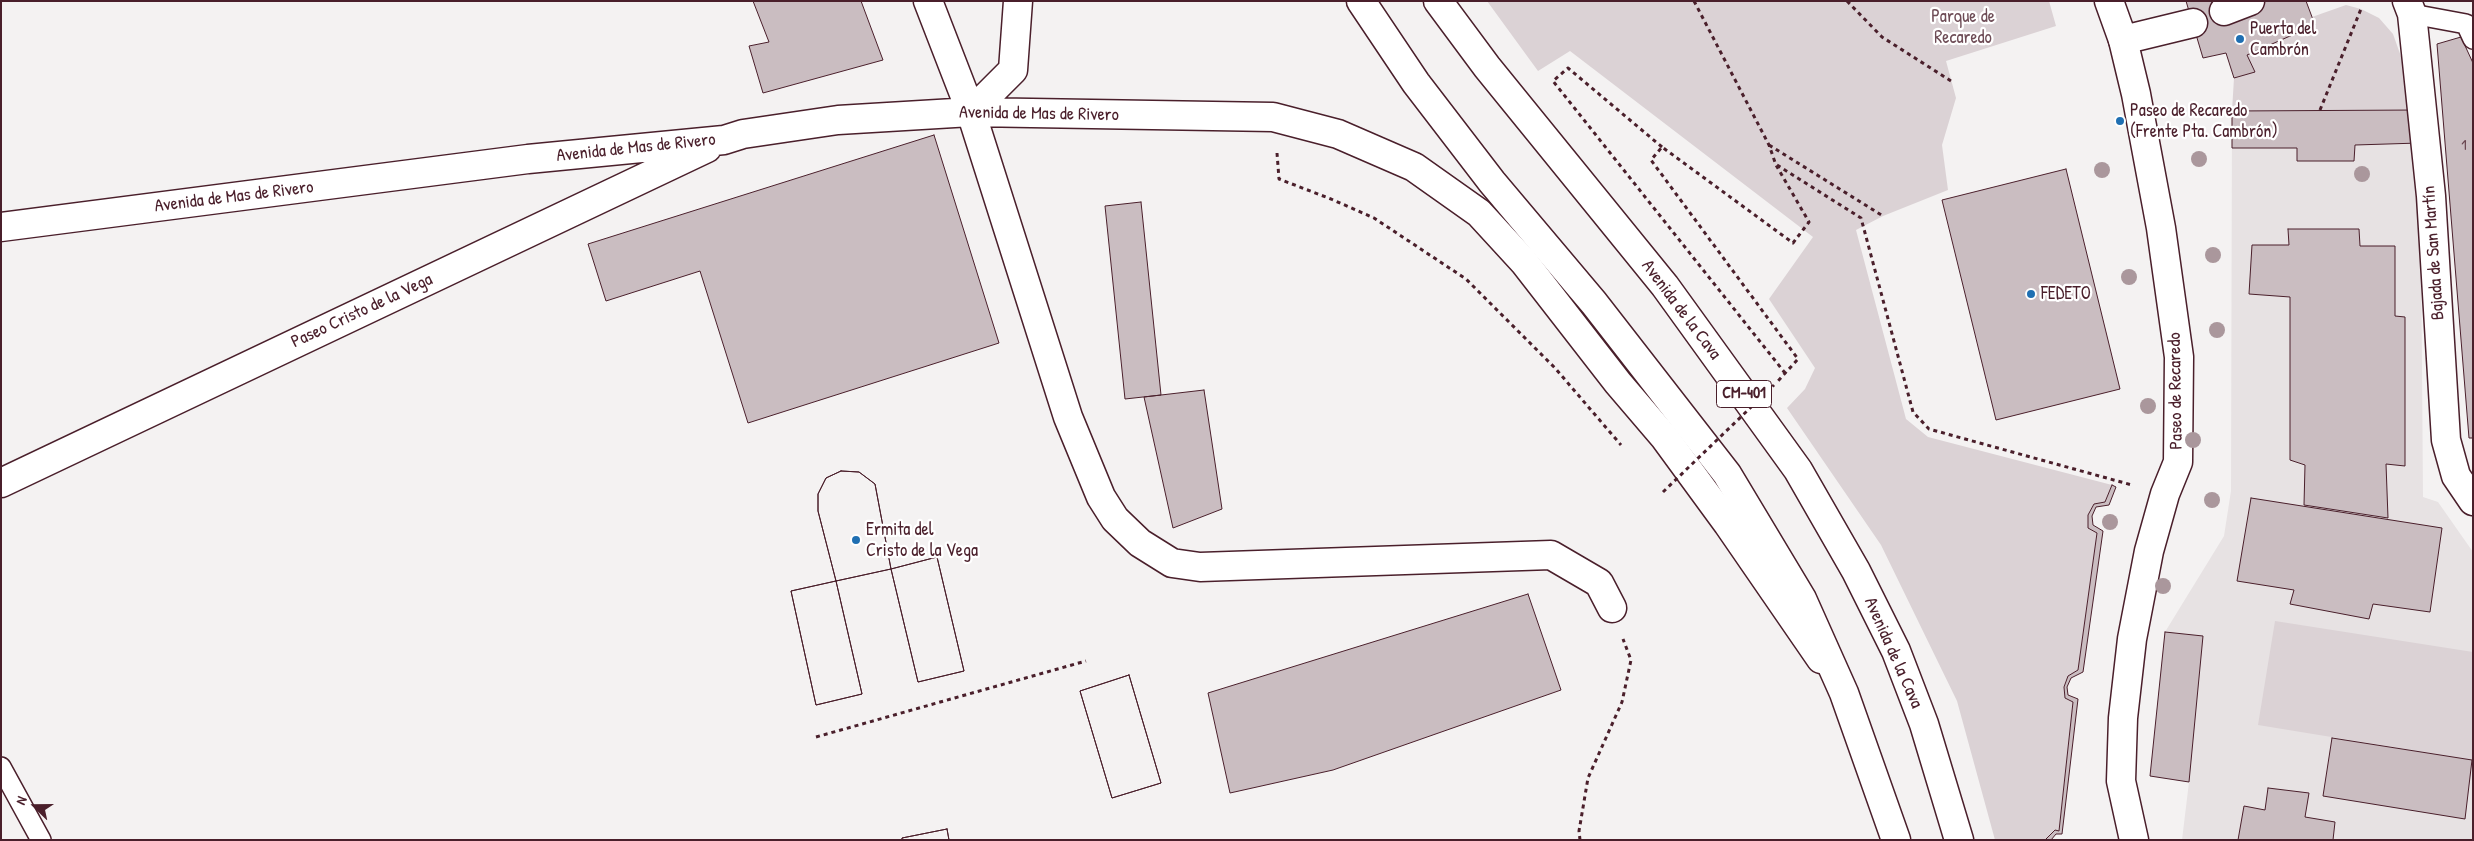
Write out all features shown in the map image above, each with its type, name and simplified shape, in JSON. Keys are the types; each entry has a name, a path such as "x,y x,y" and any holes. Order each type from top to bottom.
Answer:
{"street":[{"path":"928,1 971,112 1068,417 1101,497 1115,519 1140,543 1172,563 1200,568 1550,555 1599,583 1612,608"},
{"path":"971,112 1013,70 1018,1"},
{"path":"1362,1 1416,82 1492,182 1594,303 1727,474 1802,599 1844,692 1896,840"},
{"name":"Avenida de la Cava","path":"1438,1 1487,67 1666,286 1798,470 1856,571 1896,652 1924,724 1959,840"},
{"name":"Paseo de Recaredo","path":"2109,1 2123,40 2136,94 2161,228 2179,357 2178,462 2165,494 2149,551 2132,638 2123,718 2121,781 2134,840"},
{"path":"2224,11 2250,1"},
{"name":"Bajada de San Martín","path":"2410,7 2431,196 2446,440 2456,476 2473,501"},
{"path":"2123,40 2193,23"},
{"name":"Avenida de Mas de Rivero","path":"1,226 528,159 724,140 743,134 838,120 971,112 1273,117"},
{"path":"1273,117 1338,134 1414,167 1479,213 1524,262 1665,438 1728,524 1844,692"},
{"name":"Paseo Cristo de la Vega","path":"1,483 724,140"}],"lane":[{"path":"2410,7 2466,24 2473,39"},
{"path":"1,767 41,840"}],"path":[{"path":"1694,1 1769,145 1776,164 1809,222 1793,243 1662,147 1568,68 1553,81 1785,373"},
{"path":"1847,1 1882,37 1951,81"},
{"path":"2320,110 2361,9"},
{"path":"1273,117 1279,180 1366,214 1405,237 1466,279 1555,368 1627,451"},
{"path":"1769,145 1883,216"},
{"path":"1657,485 1663,492 1774,386 1798,359 1651,160 1662,147"},
{"path":"1776,164 1861,218 1913,412 1930,429 2165,494"},
{"path":"1580,840 1579,831 1588,778 1622,702 1631,660 1612,608"},
{"path":"816,737 1086,661"}],"shaded area":[{"path":"2420,110 2423,497 2438,502 2473,552 2473,840 2182,840 2189,782 2150,776 2165,632 2224,536 2231,491 2232,111"}],"green space":[{"name":"Parque de Recaredo","path":"1487,1 2049,1 2056,26 1946,61 1956,98 1942,145 1948,190 1883,216 1856,230 1906,419 1928,437 2112,485 2105,502 2094,504 2088,515 2088,528 2097,533 2078,670 2068,676 2064,687 2065,698 2073,702 2059,831 2054,830 2045,840 1995,840 1957,701 1881,545 1787,408 1805,389 1815,368 1769,299 1813,237 1570,51 1538,71"},
{"path":"2346,5 2361,9 2379,18 2393,34 2420,110 2232,111 2234,78 2254,72 2247,55 2312,17"},
{"path":"2275,621 2473,652 2473,833 2472,760 2258,725"}],"building":[{"path":"753,1 861,1 883,60 763,93 749,46 769,42"},
{"name":"Puerta del Cambrón","path":"2186,1 2221,1 2228,23 2261,11 2258,1 2306,1 2315,25 2247,55 2255,72 2234,78 2226,53 2203,58"},
{"path":"2461,37 2473,63 2473,438 2469,438 2437,44"},
{"path":"2420,110 2419,143 2355,145 2354,161 2297,161 2297,148 2232,148 2232,111"},
{"path":"934,135 999,343 748,423 700,271 606,301 588,244"},
{"name":"FEDETO","path":"2066,169 2120,389 1996,420 1942,200"},
{"path":"1141,202 1161,395 1125,399 1105,206"},
{"path":"2288,229 2359,229 2360,246 2395,246 2395,316 2405,317 2405,466 2386,464 2388,518 2304,505 2305,465 2290,460 2290,297 2249,294 2252,245 2289,245"},
{"path":"1204,390 1222,509 1173,528 1144,397"},
{"name":"Ermita del Cristo de la Vega","path":"841,471 859,472 875,484 891,569 836,581 818,511 818,494 826,478"},
{"name":"Ermita del Cristo de la Vega","path":"841,471 859,472 875,484 891,569 836,581 818,511 818,494 826,478"},
{"path":"2112,485 2116,487 2109,505 2096,507 2092,516 2093,525 2103,531 2083,672 2071,678 2067,687 2068,695 2078,699 2062,834 2056,834 2051,840 2045,840 2055,830 2059,831 2073,702 2065,698 2064,687 2068,676 2078,670 2097,533 2088,528 2088,515 2094,504 2105,502"},
{"path":"2251,498 2442,528 2430,612 2373,604 2369,619 2290,604 2294,590 2237,581"},
{"name":"Ermita del Cristo de la Vega","path":"937,557 964,671 918,682 891,569"},
{"name":"Ermita del Cristo de la Vega","path":"937,557 964,671 918,682 891,569"},
{"name":"Ermita del Cristo de la Vega","path":"836,581 862,694 816,705 791,591"},
{"name":"Ermita del Cristo de la Vega","path":"836,581 862,694 816,705 791,591"},
{"path":"1528,594 1561,690 1333,770 1230,793 1208,693"},
{"path":"2165,632 2203,636 2189,782 2150,776"},
{"path":"1129,675 1161,783 1112,798 1080,691"},
{"path":"1129,675 1161,783 1112,798 1080,691"},
{"path":"2332,738 2472,760 2465,819 2323,796"},
{"path":"2268,788 2309,793 2305,817 2335,822 2333,840 2238,840 2244,806 2265,810"},
{"path":"947,829 949,840 902,840 902,838"},
{"path":"947,829 949,840 902,840 902,838"}],"place":[{"name":"Puerta del Cambrón","path":"2240,39"},
{"name":"Paseo de Recaredo (Frente Pta. Cambrón)","path":"2120,121"},
{"name":"FEDETO","path":"2031,294"},
{"name":"Ermita del Cristo de la Vega","path":"856,540"}]}
